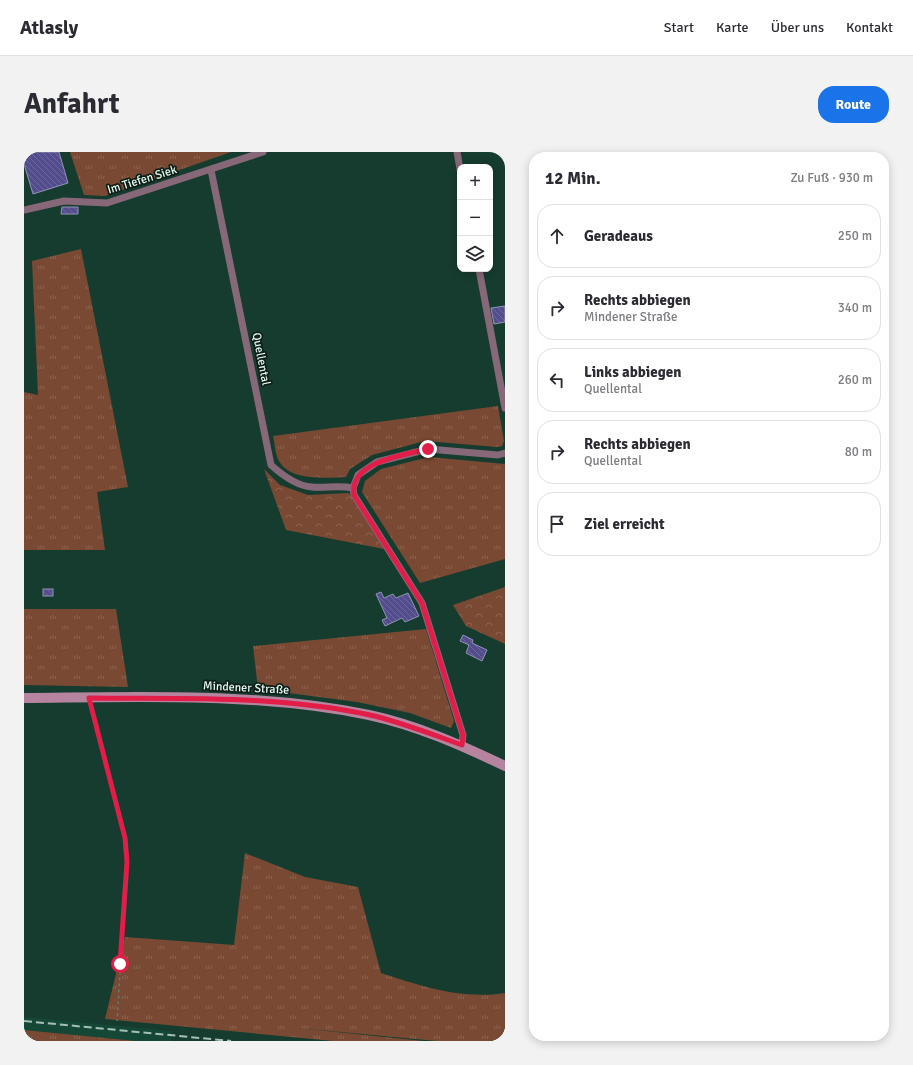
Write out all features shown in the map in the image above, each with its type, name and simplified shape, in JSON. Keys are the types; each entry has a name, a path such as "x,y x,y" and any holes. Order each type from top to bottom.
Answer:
{"main road":[{"name":"Mindener Straße","path":"24,698 228,699 316,706 370,715 409,726 462,745 505,766"}],"street":[{"name":"Im Tiefen Siek","path":"24,210 64,201 107,203 262,152"},
{"path":"457,152 459,164"},
{"name":"Quellental","path":"211,170 271,465 285,478 310,487 343,486 353,488"},
{"path":"480,272 505,408"},
{"path":"462,745 463,735 422,603 354,495 353,488 358,475 378,462 428,449 498,454 505,453"}],"path":[{"path":"89,698 125,838 127,862 116,1021"}],"shaded area":[{"path":"24,1017 171,1031 171,1041 136,1041 24,1030"}],"green space":[{"path":"70,152 231,152 105,196 84,195"},
{"path":"81,249 128,487 97,492 105,550 24,550 24,392 38,395 32,261"},
{"path":"498,406 504,441 502,446 497,447 425,441 372,455 350,469 346,477 319,478 291,472 279,461 273,436"},
{"path":"429,457 505,464 505,559 420,583 362,492 365,481 381,469"},
{"path":"264,469 280,485 308,495 349,493 384,549 286,530"},
{"path":"505,587 505,644 466,626 453,605"},
{"path":"24,609 116,609 128,687 24,685"},
{"path":"426,629 454,721 451,728 410,713 357,702 258,689 253,646"},
{"path":"245,853 305,877 358,887 381,973 426,987 457,993 489,995 505,993 505,1041 437,1041 287,1027 424,1041 333,1041 105,1019 125,937 234,945"},
{"path":"24,1030 136,1041 24,1041"}],"building":[{"path":"24,152 59,152 68,183 33,194 24,164"},
{"path":"62,207 78,207 78,214 61,214"},
{"path":"505,306 505,322 494,324 491,308"},
{"path":"43,589 53,589 53,596 43,596"},
{"path":"381,592 384,598 393,594 396,598 408,593 419,616 405,622 402,618 385,626 382,620 387,618 376,594"},
{"path":"463,635 473,640 472,643 487,650 482,661 466,653 469,645 460,641"}],"railway":[{"path":"24,1021 231,1041"}],"route":[{"path":"120,964 127,862 125,838 89,698 228,699 324,707 370,715 409,726 462,745 463,735 422,603 354,495 353,488 358,475 378,462 428,449"}]}
